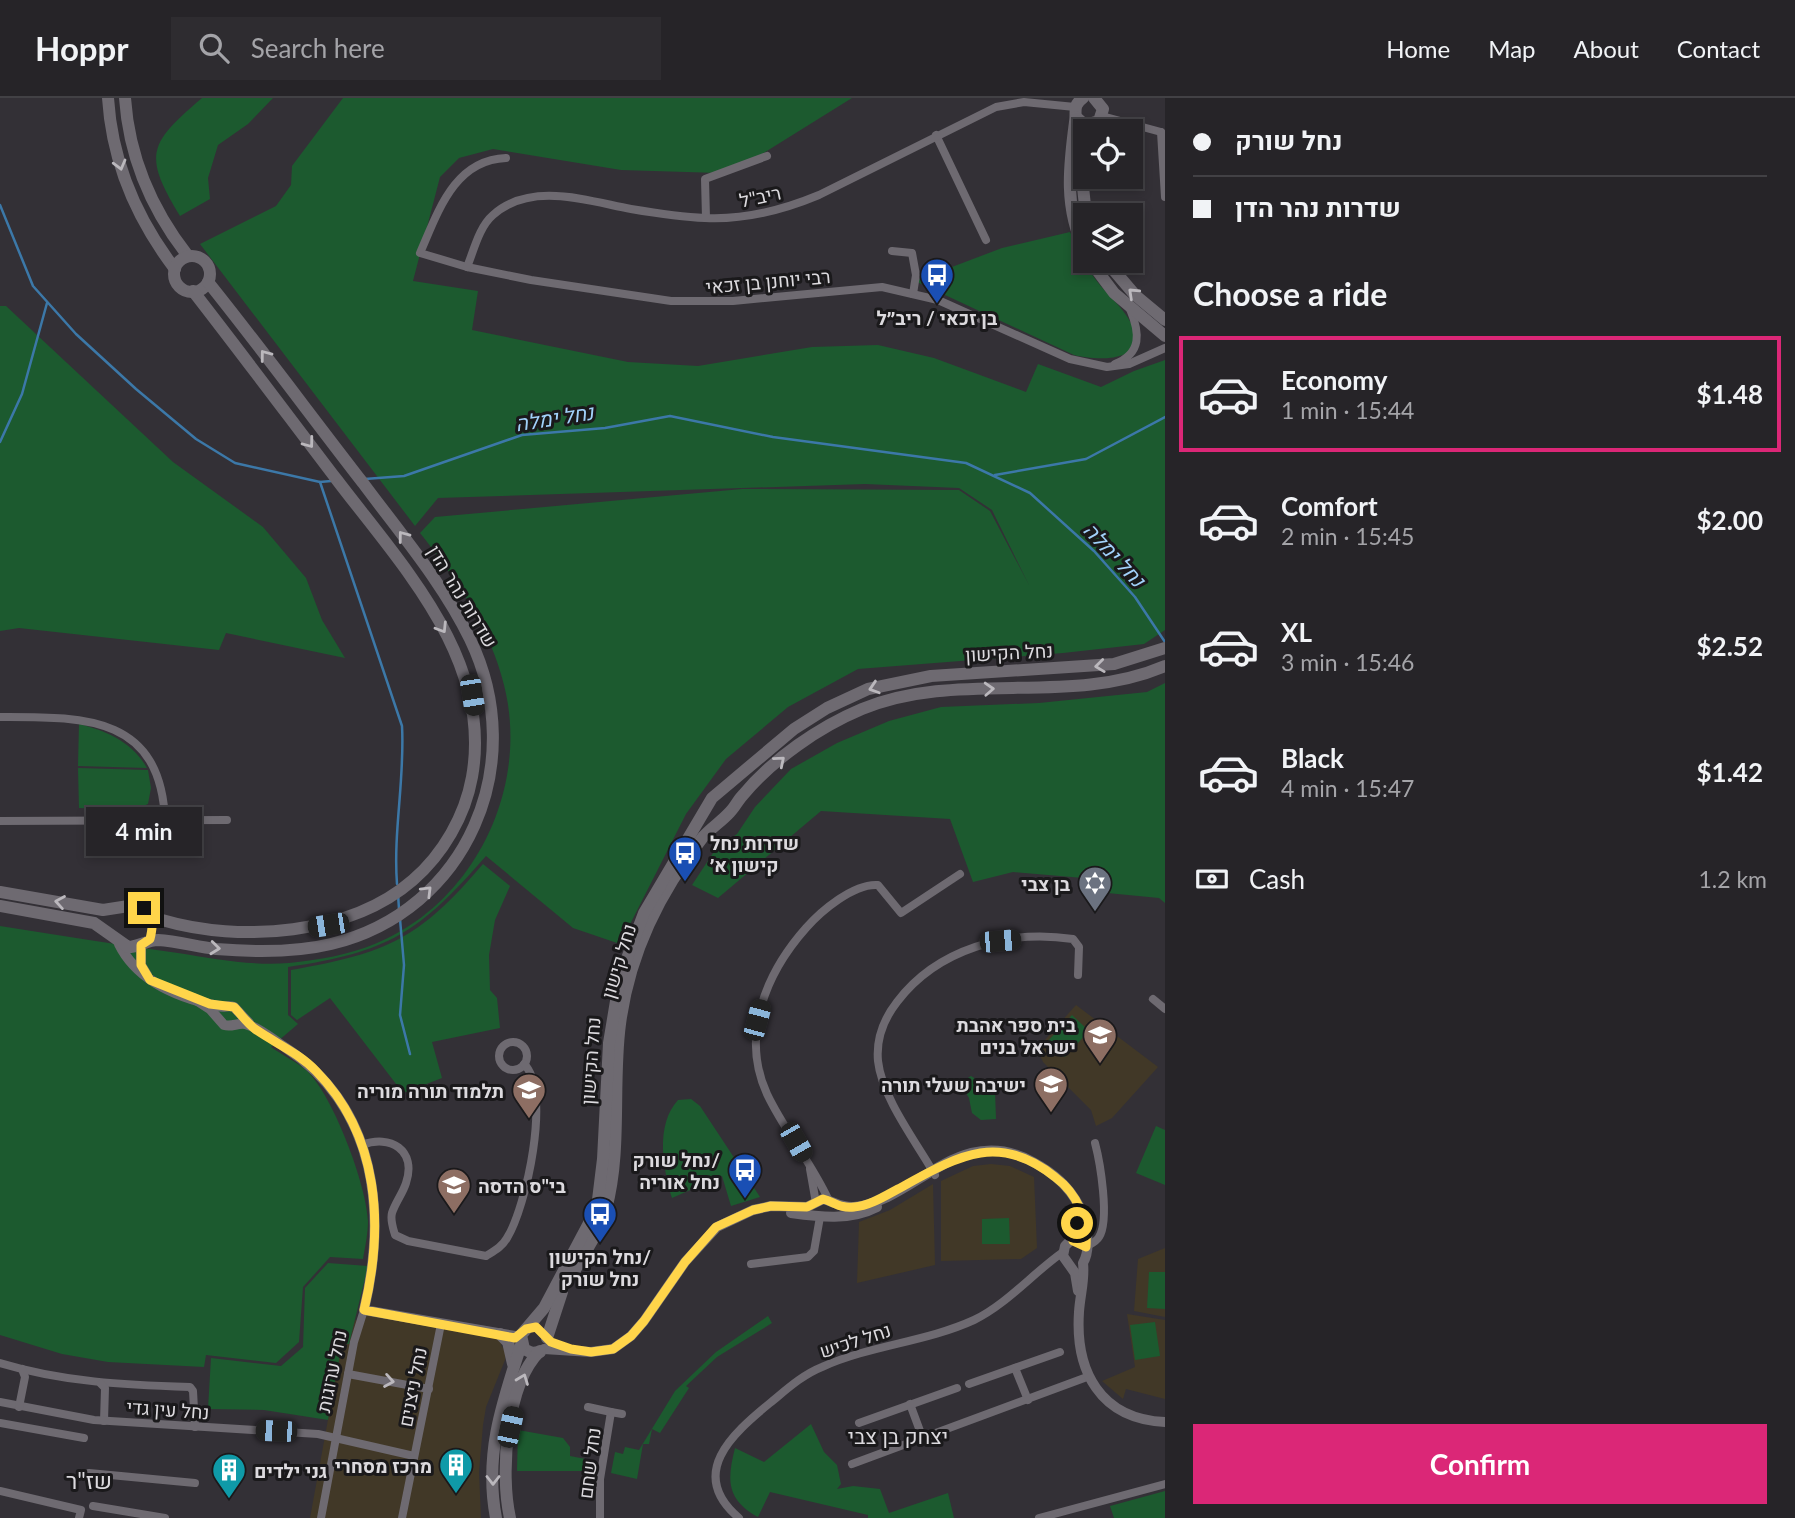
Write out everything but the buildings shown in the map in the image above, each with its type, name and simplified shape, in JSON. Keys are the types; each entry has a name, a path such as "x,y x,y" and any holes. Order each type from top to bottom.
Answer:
{"main road":[{"name":"שדרות נהר הדן","path":"0,892 101,909 135,905 159,920 256,931 328,925 370,908 419,874 454,831 466,805 476,755 472,695 455,648 407,572 193,292 177,283 175,269 134,205 121,171 108,98"},
{"name":"שדרות נהר הדן","path":"119,944 128,947 160,940 215,948 295,950 332,944 388,922 431,889 468,843 482,813 493,758 493,716 489,690 469,637 421,559 208,282 210,271 205,261 188,256 145,185 137,164 125,98"},
{"path":"1078,108 1085,125 1098,112"},
{"path":"1073,215 1069,196 1068,163 1078,108"},
{"path":"175,269 180,260 188,256"},
{"path":"1100,273 1129,308 1165,336"},
{"path":"1116,273 1135,295 1165,320"},
{"path":"193,292 208,282"},
{"name":"נחל הקישון","path":"496,1518 493,1477 495,1441 503,1394 524,1336 550,1297 597,1208 603,1159 611,1020 616,992 632,942 648,906 715,798 794,729 842,700 875,687 946,675 1098,666 1127,662 1165,648"},
{"name":"נחל הקישון","path":"729,813 752,785 803,742 849,715 887,700 933,692 1108,681 1165,666"},
{"path":"715,798 731,798 729,813 715,815 715,798"},
{"name":"נחל קישון","path":"510,1518 506,1481 510,1427 521,1382 544,1344 556,1303 594,1237 609,1197 620,1024 625,995 640,945 656,910 689,858 704,837 729,813"},
{"path":"0,906 90,921 110,932 119,944"},
{"path":"110,932 111,919 120,908"},
{"path":"144,944 153,928 148,912"},
{"path":"540,1329 544,1344 530,1353 524,1336 540,1329"},
{"path":"500,1335 508,1342 513,1365"}],"street":[{"name":"ריב\"ל","path":"467,267 485,224 492,215 520,200 571,197 632,209 706,218 738,218 795,205 973,116 1011,103 1036,102 1078,108"},
{"path":"1098,112 1163,131 1165,197"},
{"path":"936,135 986,240"},
{"path":"706,218 705,179 767,156"},
{"name":"רבי יוחנן בן זכאי","path":"506,158 489,159 466,171 446,196 420,253 531,281 671,301 733,301 870,287 913,294 972,313 1070,359 1094,366 1121,366 1165,348"},
{"path":"892,251 912,253 916,275 913,294"},
{"path":"1094,366 1119,363 1135,349 1138,335 1129,308"},
{"path":"0,717 75,718 114,729 132,741 150,762 160,784 164,821"},
{"path":"0,821 227,820"},
{"path":"822,1216 833,1210 830,1201 767,1093 758,1066 757,1020 770,980 809,925 863,886 878,885 901,913 960,874"},
{"path":"933,1172 889,1094 879,1068 879,1038 891,1009 910,985 938,963 985,943 1073,939 1078,943 1079,975"},
{"path":"119,944 135,968 150,980 221,1012 234,1007 237,1020 224,1025 221,1012"},
{"path":"144,944 141,965 150,980"},
{"path":"1153,999 1165,1009"},
{"name":"נחל ערוגות","path":"237,1020 254,1028 315,1070 346,1110 362,1145 369,1170 377,1220 373,1273 354,1342 321,1518"},
{"path":"362,1145 374,1140 390,1141 399,1146 404,1156 408,1180 392,1213 395,1235 408,1241 486,1256 509,1236 531,1168 536,1099 534,1079 524,1064"},
{"path":"1086,1247 1097,1240 1101,1232 1104,1182 1095,1143"},
{"path":"544,1344 597,1352 621,1344 651,1311 704,1238 732,1217 753,1210 830,1201 841,1207 862,1206 981,1151 1009,1153 1027,1158 1053,1175 1071,1192 1084,1220 1086,1247 1079,1338 1087,1377 1114,1405 1146,1420 1165,1422"},
{"path":"751,1264 808,1257 814,1251 822,1216 816,1203 812,1174 805,1157"},
{"path":"753,1210 822,1216 854,1215 874,1209 933,1172 982,1158 1009,1159 1032,1167 1051,1178 1070,1204 1079,1228 1066,1260"},
{"path":"1073,1241 1086,1247"},
{"path":"1066,1260 1083,1263"},
{"path":"1066,1260 1075,1273 1080,1301"},
{"name":"נחל לכיש","path":"739,1518 720,1496 716,1476 718,1459 741,1428 783,1392 820,1367 978,1318 1041,1268 1066,1260"},
{"path":"364,1310 500,1335 524,1336"},
{"name":"נחל ניצנים","path":"402,1518 441,1324"},
{"path":"969,1384 1060,1352"},
{"path":"0,1363 99,1384 190,1387 193,1391 195,1427"},
{"path":"1015,1368 1028,1401"},
{"path":"19,1407 25,1377 22,1369"},
{"path":"348,1374 429,1389"},
{"path":"852,1464 1087,1377"},
{"path":"99,1384 105,1388 104,1421"},
{"path":"859,1423 957,1388"},
{"name":"נחל עין גדי","path":"0,1402 104,1421 297,1432 335,1437"},
{"path":"910,1404 923,1439"},
{"name":"נחל שחם","path":"588,1407 622,1414"},
{"name":"נחל שחם","path":"600,1518 600,1479 611,1412"},
{"path":"0,1423 83,1438"},
{"name":"נחל ניצנים","path":"335,1437 414,1456"},
{"path":"89,1473 195,1483"},
{"path":"1038,1518 1165,1484"},
{"path":"0,1491 80,1514"},
{"path":"93,1506 165,1518"}],"shaded area":[{"name":"בית ספר אהבת ישראל בנים","path":"1076,1005 1158,1067 1112,1118 1096,1126 1091,1110 1043,1062 1037,1049"},
{"path":"973,1166 1010,1166 1034,1177 1037,1248 1021,1259 941,1261 941,1181"},
{"path":"933,1184 935,1265 857,1283 859,1222 890,1210"},
{"path":"1165,1248 1165,1317 1134,1311 1138,1259"},
{"path":"1127,1314 1165,1320 1165,1399 1126,1389 1123,1399 1102,1381 1135,1367"},
{"path":"366,1315 504,1339 501,1345 506,1352 505,1360 486,1407 483,1425 479,1472 481,1518 310,1518 342,1343 349,1344 355,1320 364,1322"}],"green space":[{"path":"202,98 273,98 248,124 218,145 208,178 210,199 180,216 160,178 156,164 157,151 171,127"},
{"path":"343,98 852,98 754,159 719,173 621,170 493,149 459,158 440,177 413,281 478,291 472,330 628,362 698,366 812,347 878,345 934,358 1026,392 1038,364 1101,387 1165,360 1165,630 1144,644 858,669 788,707 726,759 686,814 620,944 573,928 486,856 441,904 400,935 352,954 288,967 288,1015 298,1024 271,1047 307,1071 317,1083 347,1142 366,1205 368,1226 363,1259 330,1257 303,1287 299,1342 276,1363 206,1355 204,1367 108,1362 62,1354 0,1335 0,926 233,961 289,963 356,951 377,943 412,924 442,900 467,870 487,837 501,801 509,763 510,724 498,664 481,624 459,586 420,533 435,517 742,489 959,490 990,511 1029,585 992,510 959,488 865,484 438,498 415,526 200,244 276,206 291,185 292,166"},
{"path":"1070,232 1073,238 1073,273 1091,273 1124,312 1135,336 1134,346 1119,356 1107,358 1074,355 915,281 1002,248"},
{"path":"0,306 6,306 173,462 263,527 306,578 322,620 345,658 226,633 219,650 19,628 0,631"},
{"path":"1165,683 1165,903 1159,898 1097,892 1083,878 1013,872 973,882 950,819 821,811 718,898 692,885 717,847 737,834 755,807 791,769 837,743 889,721 941,707 1039,703 1147,692"},
{"path":"79,724 99,730 126,744 147,768 78,766"},
{"path":"78,768 148,770 151,788 148,804 134,810 79,808"},
{"path":"483,864 510,886 495,920 489,955 490,990 497,998 500,1028 432,1042 442,1078 403,1093 330,998 297,1020 291,1015 291,970 353,957 399,939 440,910"},
{"path":"1072,1015 1089,1031 1065,1057 1048,1041"},
{"path":"971,1076 995,1091 996,1119 981,1120 972,1113 969,1098 960,1083"},
{"path":"691,1099 700,1106 760,1197 731,1206 722,1176 672,1198 664,1161 666,1122 678,1100"},
{"path":"1156,1126 1165,1130 1165,1185 1136,1173"},
{"path":"1009,1218 1010,1244 982,1244 982,1219"},
{"path":"328,1263 368,1266 349,1344 342,1344 328,1420 264,1410 208,1409 211,1358 281,1366 303,1347 305,1288"},
{"path":"1149,1272 1165,1272 1165,1309 1147,1308"},
{"path":"768,1316 772,1323 717,1357 686,1386 689,1388 660,1433 652,1429 649,1444 643,1444 637,1479 611,1473 615,1452 623,1454 625,1447 639,1450 675,1391 716,1352"},
{"path":"1155,1322 1160,1356 1135,1360 1130,1325"},
{"path":"811,1424 824,1452 837,1465 841,1484 837,1489 853,1486 880,1489 889,1513 948,1493 954,1518 868,1518 868,1515 770,1492 758,1517 747,1510 735,1496 730,1479 735,1448 764,1462"},
{"path":"518,1430 563,1438 570,1447 570,1456 591,1460 591,1471 517,1471"},
{"path":"1165,1491 1165,1518 1114,1518 1110,1506"}],"waterway":[{"name":"נחל ימלה","path":"0,205 33,286 76,334 136,389 196,439 235,463 320,482 331,481"},
{"path":"0,442 22,394 47,303"},
{"name":"נחל ימלה","path":"365,479 404,476 522,435 605,428 670,416 773,437 966,463 1030,493 1094,551 1135,597 1165,642"},
{"path":"995,475 1086,459 1165,417"},
{"path":"320,482 402,726 397,884"},
{"path":"398,894 399,909"},
{"path":"400,919 404,965 400,1015 410,1054"}],"place":[{"name":"בן זכאי / ריב״ל","path":"937,305"},
{"name":"שדרות נחל קישון א׳","path":"685,883"},
{"name":"בן צבי","path":"1095,913"},
{"name":"בית ספר אהבת ישראל בנים","path":"1100,1065"},
{"name":"ישיבה שעלי תורה","path":"1051,1114"},
{"name":"תלמוד תורה מוריה","path":"529,1120"},
{"name":"נחל שורק/ נחל אוריה","path":"745,1200"},
{"name":"בי\"ס הדסה","path":"454,1215"},
{"name":"נחל הקישון/ נחל שורק","path":"600,1244"},
{"name":"מרכז מסחרי","path":"456,1495"},
{"name":"גני ילדים","path":"229,1500"}],"district":[{"name":"יצחק בן צבי","path":"898,1435"},
{"name":"שז\"ר","path":"89,1480"}],"route":[{"path":"144,908 153,922 153,928 148,942 141,945 140,962 150,980 210,1004 234,1007 239,1016 254,1028 296,1054 315,1070 346,1110 369,1170 377,1220 373,1273 364,1310 515,1338 528,1328 536,1327 543,1331 551,1342 571,1349 591,1352 613,1349 631,1336 659,1302 704,1238 732,1217 771,1206 807,1207 823,1199 841,1207 862,1206 944,1164 981,1151 1009,1153 1027,1158 1063,1182 1079,1206 1084,1220 1087,1231 1086,1247 1073,1241 1078,1233 1077,1223"}]}
